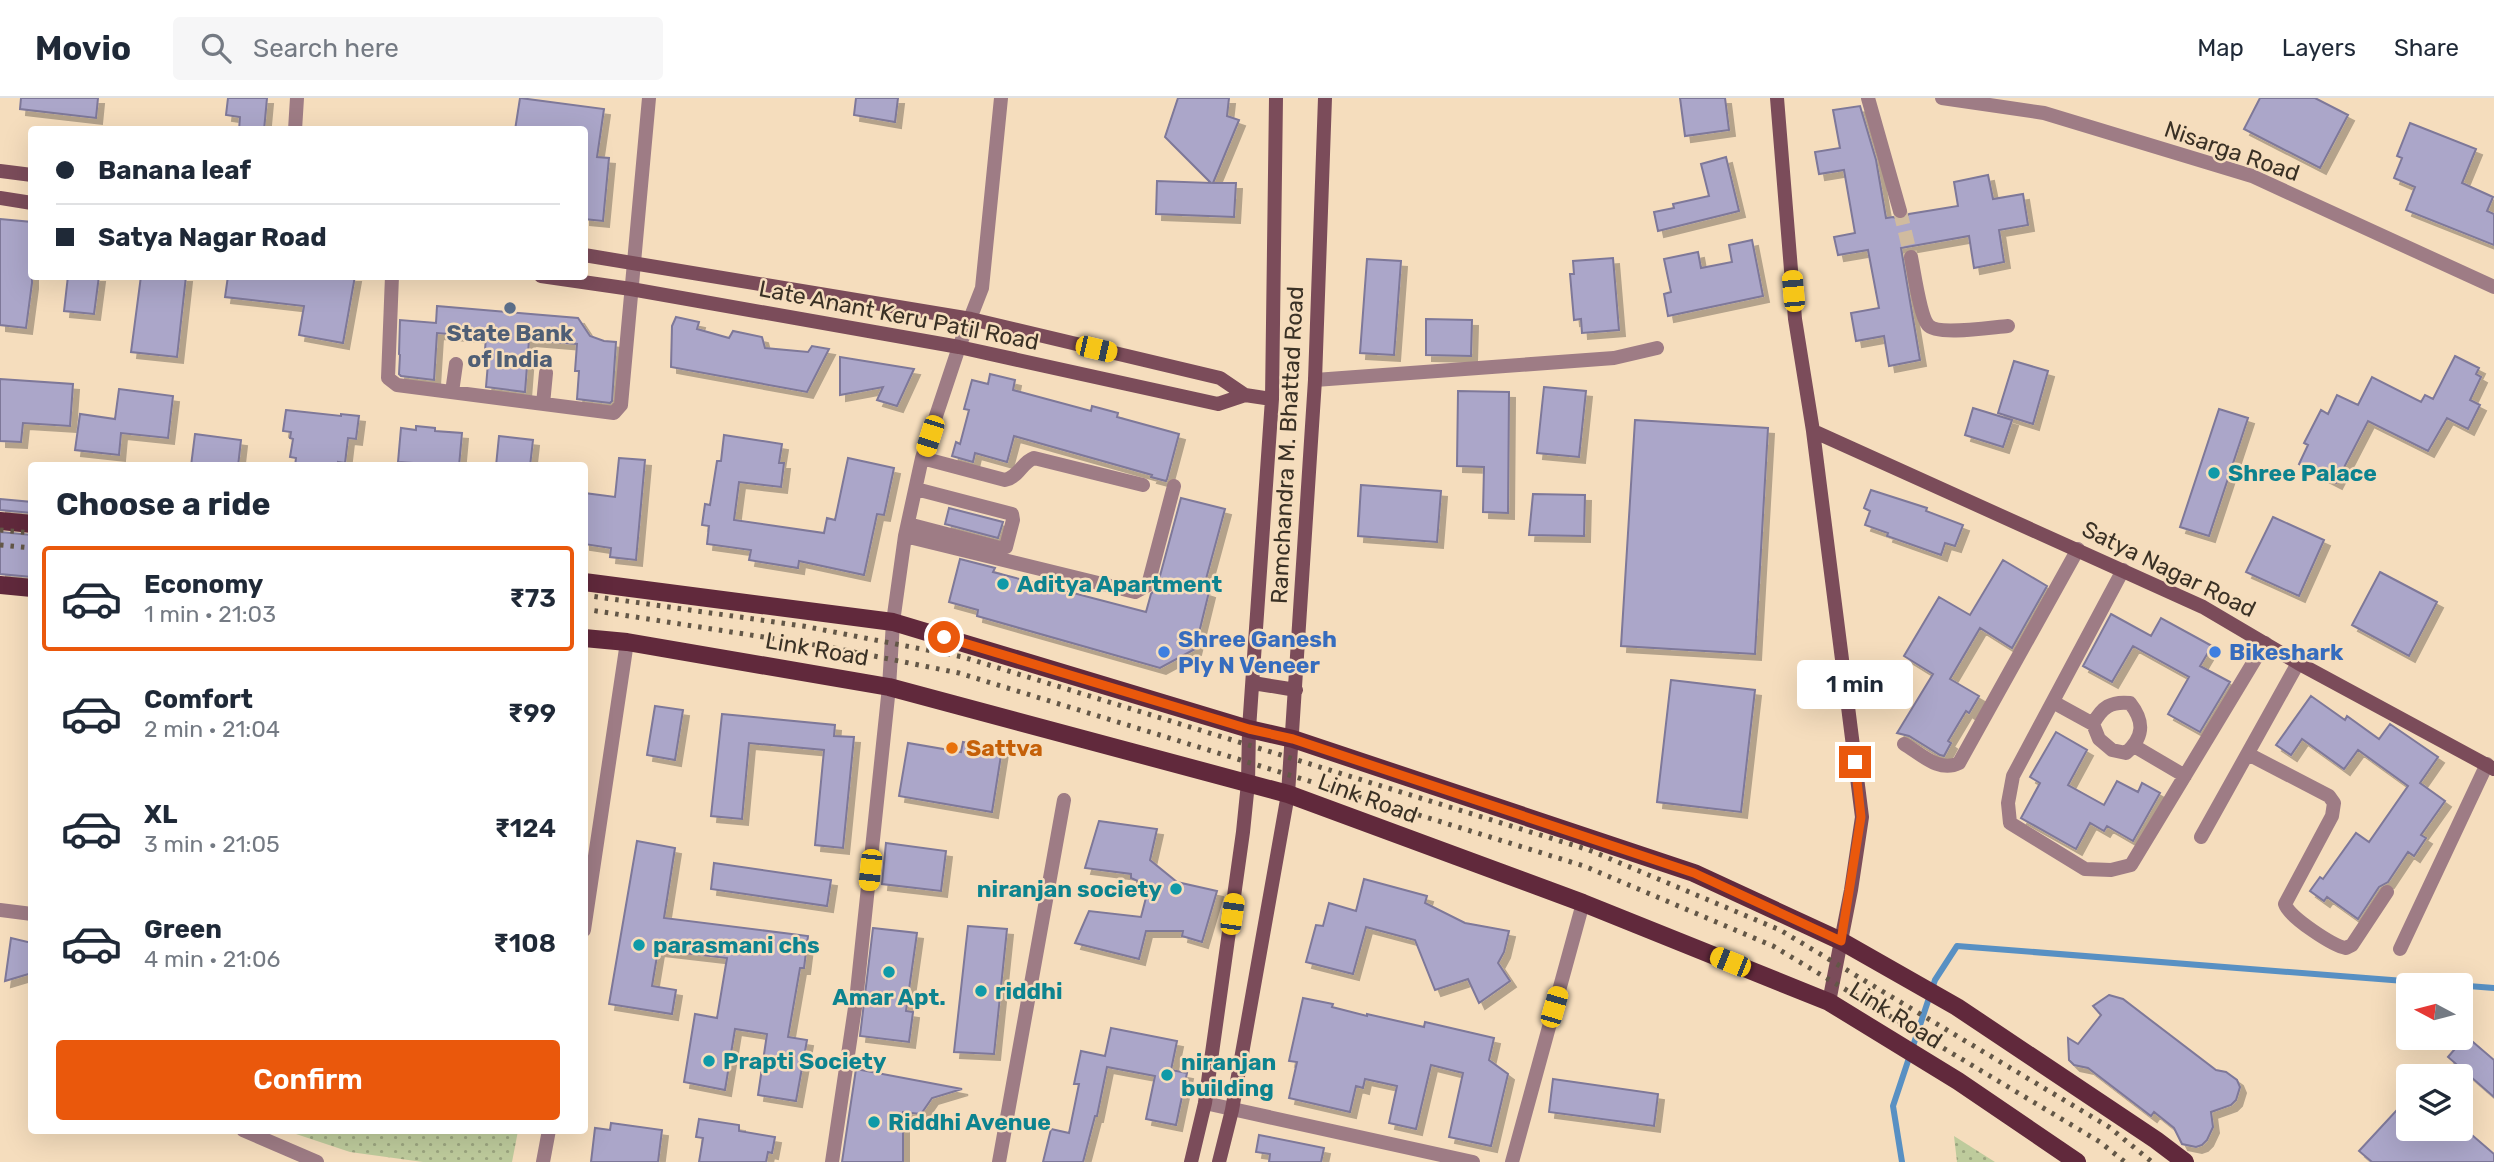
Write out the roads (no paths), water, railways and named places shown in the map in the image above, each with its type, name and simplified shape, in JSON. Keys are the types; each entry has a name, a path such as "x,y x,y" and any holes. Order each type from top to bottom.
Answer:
{"main road":[{"path":"0,521 28,524"},
{"name":"Link Road","path":"588,583 893,622 1249,729 1293,739 1694,873 1841,941 1940,997 2185,1162"},
{"path":"0,585 28,588"},
{"name":"Link Road","path":"588,638 627,642 889,687 1288,794 1583,903 1829,1002 1958,1081 2077,1162"}],"street":[{"path":"295,126 298,98"},
{"path":"392,280 388,379 397,385 614,413 621,405 649,98"},
{"path":"832,1162 856,1001 889,687 893,622 907,530 922,458 959,346 982,288 1001,98"},
{"name":"Ramchandra M. Bhattad Road","path":"1191,1162 1205,1103 1248,783 1249,729 1272,399 1276,98"},
{"name":"Ramchandra M. Bhattad Road","path":"1219,1162 1233,1110 1288,794 1315,380 1325,98"},
{"path":"1777,98 1795,319 1813,431 1861,817 1829,1002"},
{"path":"1868,98 1900,211"},
{"name":"Nisarga Road","path":"1942,98 2044,113 2252,176 2494,287"},
{"path":"0,171 28,174"},
{"path":"0,198 28,202"},
{"name":"Late Anant Keru Patil Road","path":"588,255 971,319 1220,378 1245,395 1272,399"},
{"path":"1911,257 1924,317 1929,327 1948,331 2008,326"},
{"name":"Late Anant Keru Patil Road","path":"569,280 959,346 1219,404 1245,395"},
{"path":"1315,380 1614,358 1657,348"},
{"path":"452,392 456,364"},
{"path":"543,404 546,373"},
{"name":"Satya Nagar Road","path":"1813,431 2203,607 2298,663 2490,767"},
{"path":"922,458 1005,480 1012,478 1028,459 1034,458 1143,485"},
{"path":"907,530 1135,592 1148,585 1174,486"},
{"path":"907,530 1000,548 1006,547 1013,520 1012,514 916,489"},
{"path":"1904,744 1941,766 1950,768 1959,763 2078,549"},
{"path":"2123,570 2013,776 2008,803 2011,822 2085,869 2111,870 2131,865 2265,643"},
{"path":"588,903 627,642"},
{"path":"2201,837 2298,663"},
{"path":"1253,683 1296,690"},
{"path":"2053,702 2093,724 2099,739 2112,750 2126,753 2134,746 2140,732 2140,716 2130,703 2116,701 2101,710 2093,724"},
{"path":"2134,746 2185,776"},
{"path":"2248,754 2329,796 2334,803 2332,817 2285,904 2291,914 2337,945 2346,948 2351,945 2387,892"},
{"path":"2400,949 2490,767"},
{"path":"999,1162 1063,800"},
{"path":"1512,1162 1583,903"},
{"path":"0,910 28,914"},
{"path":"1205,1103 1473,1162"},
{"path":"252,1134 317,1162"},
{"path":"543,1162 548,1134"}],"waterway":[{"path":"1902,1162 1893,1106 1935,980 1957,946 2494,988"}],"tunnel":[{"path":"1900,211 1911,257"}],"railway":[{"path":"0,530 28,533"},
{"path":"0,545 28,548"},
{"path":"588,596 803,626 963,657 1589,850 1780,930 2109,1127 2152,1162"},
{"path":"588,610 834,648 959,673 1584,866 1773,946 2100,1142 2125,1162"}],"place":[{"name":"State Bank of India","path":"510,308"},
{"name":"Shree Palace","path":"2214,473"},
{"name":"Aditya Apartment","path":"1003,584"},
{"name":"Shree Ganesh Ply N Veneer","path":"1164,652"},
{"name":"Bikeshark","path":"2215,652"},
{"name":"Sattva","path":"952,748"},
{"name":"niranjan society","path":"1176,889"},
{"name":"parasmani chs","path":"639,945"},
{"name":"Amar Apt.","path":"889,972"},
{"name":"riddhi","path":"981,991"},
{"name":"Prapti Society","path":"709,1061"},
{"name":"niranjan building","path":"1167,1075"},
{"name":"Riddhi Avenue","path":"874,1122"}]}
